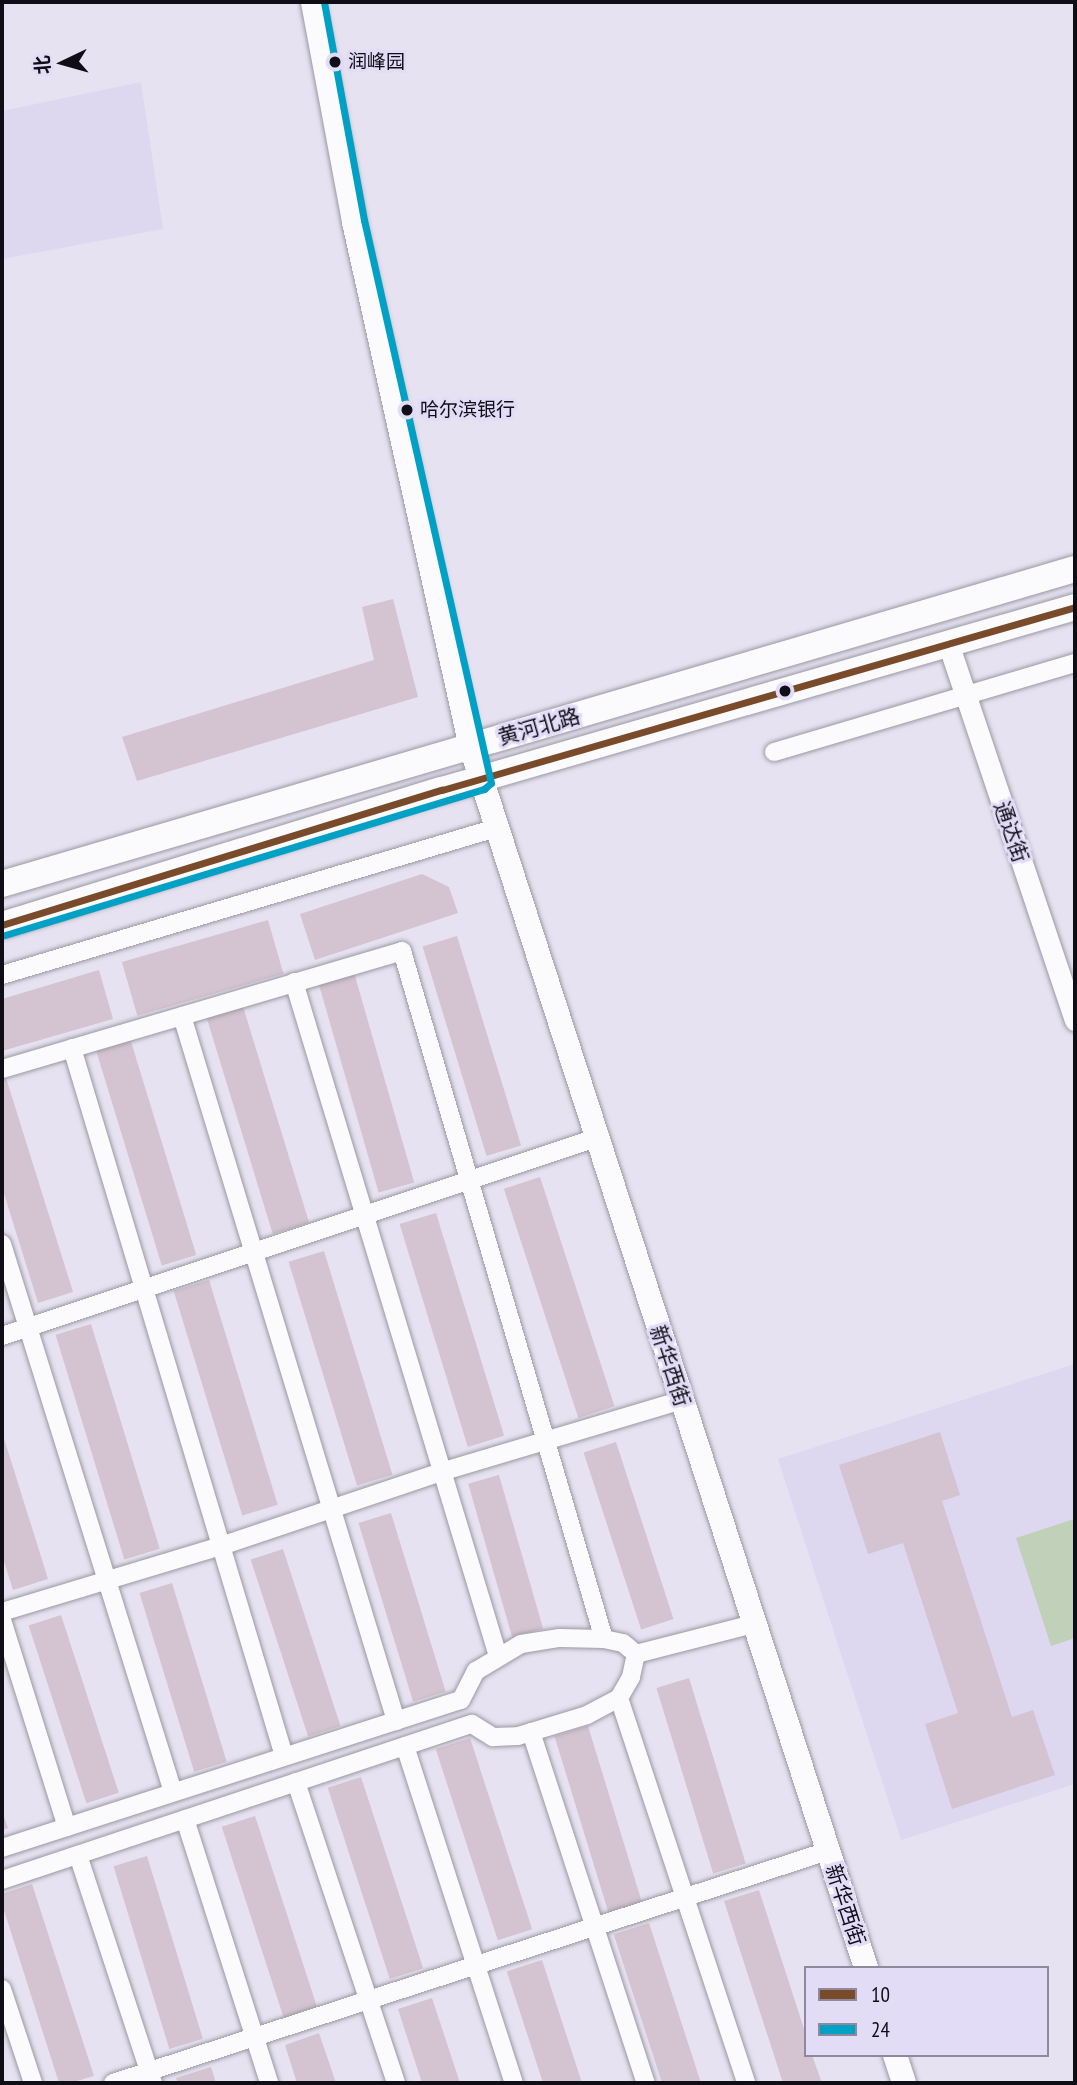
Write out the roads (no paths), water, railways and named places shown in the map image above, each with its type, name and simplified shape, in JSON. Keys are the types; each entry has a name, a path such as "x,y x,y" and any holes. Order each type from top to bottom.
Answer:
{"main road":[{"name":"新华西街","path":"313,2 354,222 476,763 865,1966"},
{"name":"黄河北路","path":"2,925 476,763 1075,569"},
{"name":"黄河北路","path":"2,884 948,643 1075,607"},
{"path":"896,2057 904,2083"}],"street":[{"name":"通达街","path":"948,643 1075,1020"},
{"path":"774,752 1075,663"},
{"path":"2,975 496,828"},
{"path":"2,1069 402,951 604,1639"},
{"path":"294,982 498,1656"},
{"path":"182,1016 396,1721"},
{"path":"72,1048 284,1756"},
{"path":"2,1336 596,1138"},
{"path":"2,1244 173,1792"},
{"path":"2,1612 221,1546 546,1439 682,1400"},
{"path":"2,1620 67,1826"},
{"path":"636,1654 753,1624"},
{"path":"2,1847 461,1700 476,1671 521,1644 560,1637 604,1639 623,1643 636,1654"},
{"path":"2,1880 472,1724 493,1737 517,1736 587,1715 619,1698 631,1677 636,1654"},
{"path":"619,1698 746,2083"},
{"path":"531,1732 646,2083"},
{"path":"405,1746 514,2083"},
{"path":"296,1782 396,2083"},
{"path":"185,1819 269,2083"},
{"path":"113,2083 151,2078 254,2038 828,1851"},
{"path":"78,1854 151,2078"},
{"path":"2,1989 33,2083"}],"place":[{"name":"润峰园","path":"335,62"},
{"name":"哈尔滨银行","path":"407,410"}]}
